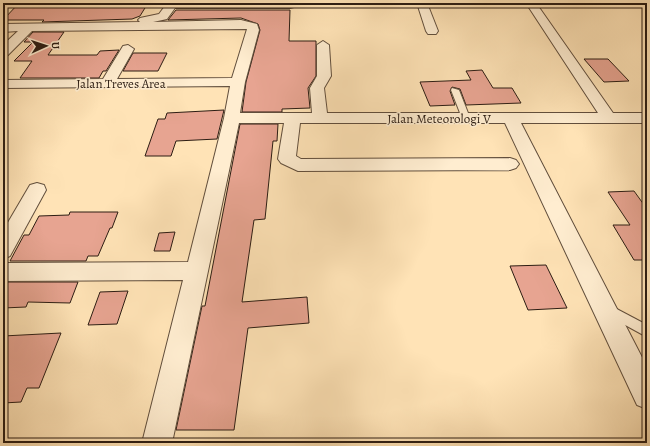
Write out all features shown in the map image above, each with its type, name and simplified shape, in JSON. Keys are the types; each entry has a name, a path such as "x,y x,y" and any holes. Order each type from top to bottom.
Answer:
{"street":[{"path":"422,3 432,31"},
{"path":"531,3 608,117"},
{"path":"3,21 155,19 163,17 171,4 290,5"},
{"path":"3,28 252,25 253,30 238,82 232,118 157,443"},
{"path":"3,52 28,28"},
{"path":"320,118 318,88 324,76 323,45"},
{"path":"107,83 128,49"},
{"name":"Jalan Treves Area","path":"3,84 238,82"},
{"name":"Jalan Meteorologi V","path":"232,118 647,118"},
{"path":"293,118 287,158 298,165 510,164"},
{"path":"511,118 647,395"},
{"path":"3,250 37,190"},
{"path":"3,272 196,271"}],"lane":[{"path":"455,90 466,118"},
{"path":"604,307 647,331"}],"building":[{"path":"19,3 148,3 140,16 132,19 42,22 44,20 3,20"},
{"path":"176,10 290,10 289,41 316,41 316,76 308,88 310,108 282,109 282,112 242,112 246,82 260,30 258,24 241,18 168,20"},
{"path":"33,32 64,32 48,55 97,55 100,51 119,50 106,71 103,71 99,78 20,78 32,61 14,61 33,42 24,42"},
{"path":"133,53 167,53 158,71 123,71"},
{"path":"584,59 608,59 629,81 604,82"},
{"path":"482,70 493,88 512,88 521,103 466,105 460,89 452,87 450,91 455,105 430,106 420,82 471,80 466,71"},
{"path":"224,110 217,139 176,141 171,156 145,156 158,119 165,119 167,113"},
{"path":"240,124 278,124 277,141 273,141 265,219 254,220 242,302 307,297 309,323 248,328 234,430 176,430 202,306 205,306"},
{"path":"634,191 647,209 647,260 634,260 613,225 630,225 608,192"},
{"path":"70,212 118,212 98,256 88,256 86,261 10,261 24,235 29,235 39,216 69,215"},
{"path":"175,232 170,251 154,251 159,233"},
{"path":"546,265 567,308 528,310 510,266"},
{"path":"3,282 78,282 70,303 28,302 26,307 3,308"},
{"path":"128,291 117,324 88,325 100,292"},
{"path":"61,333 39,388 27,388 21,402 3,403 3,336"}]}
